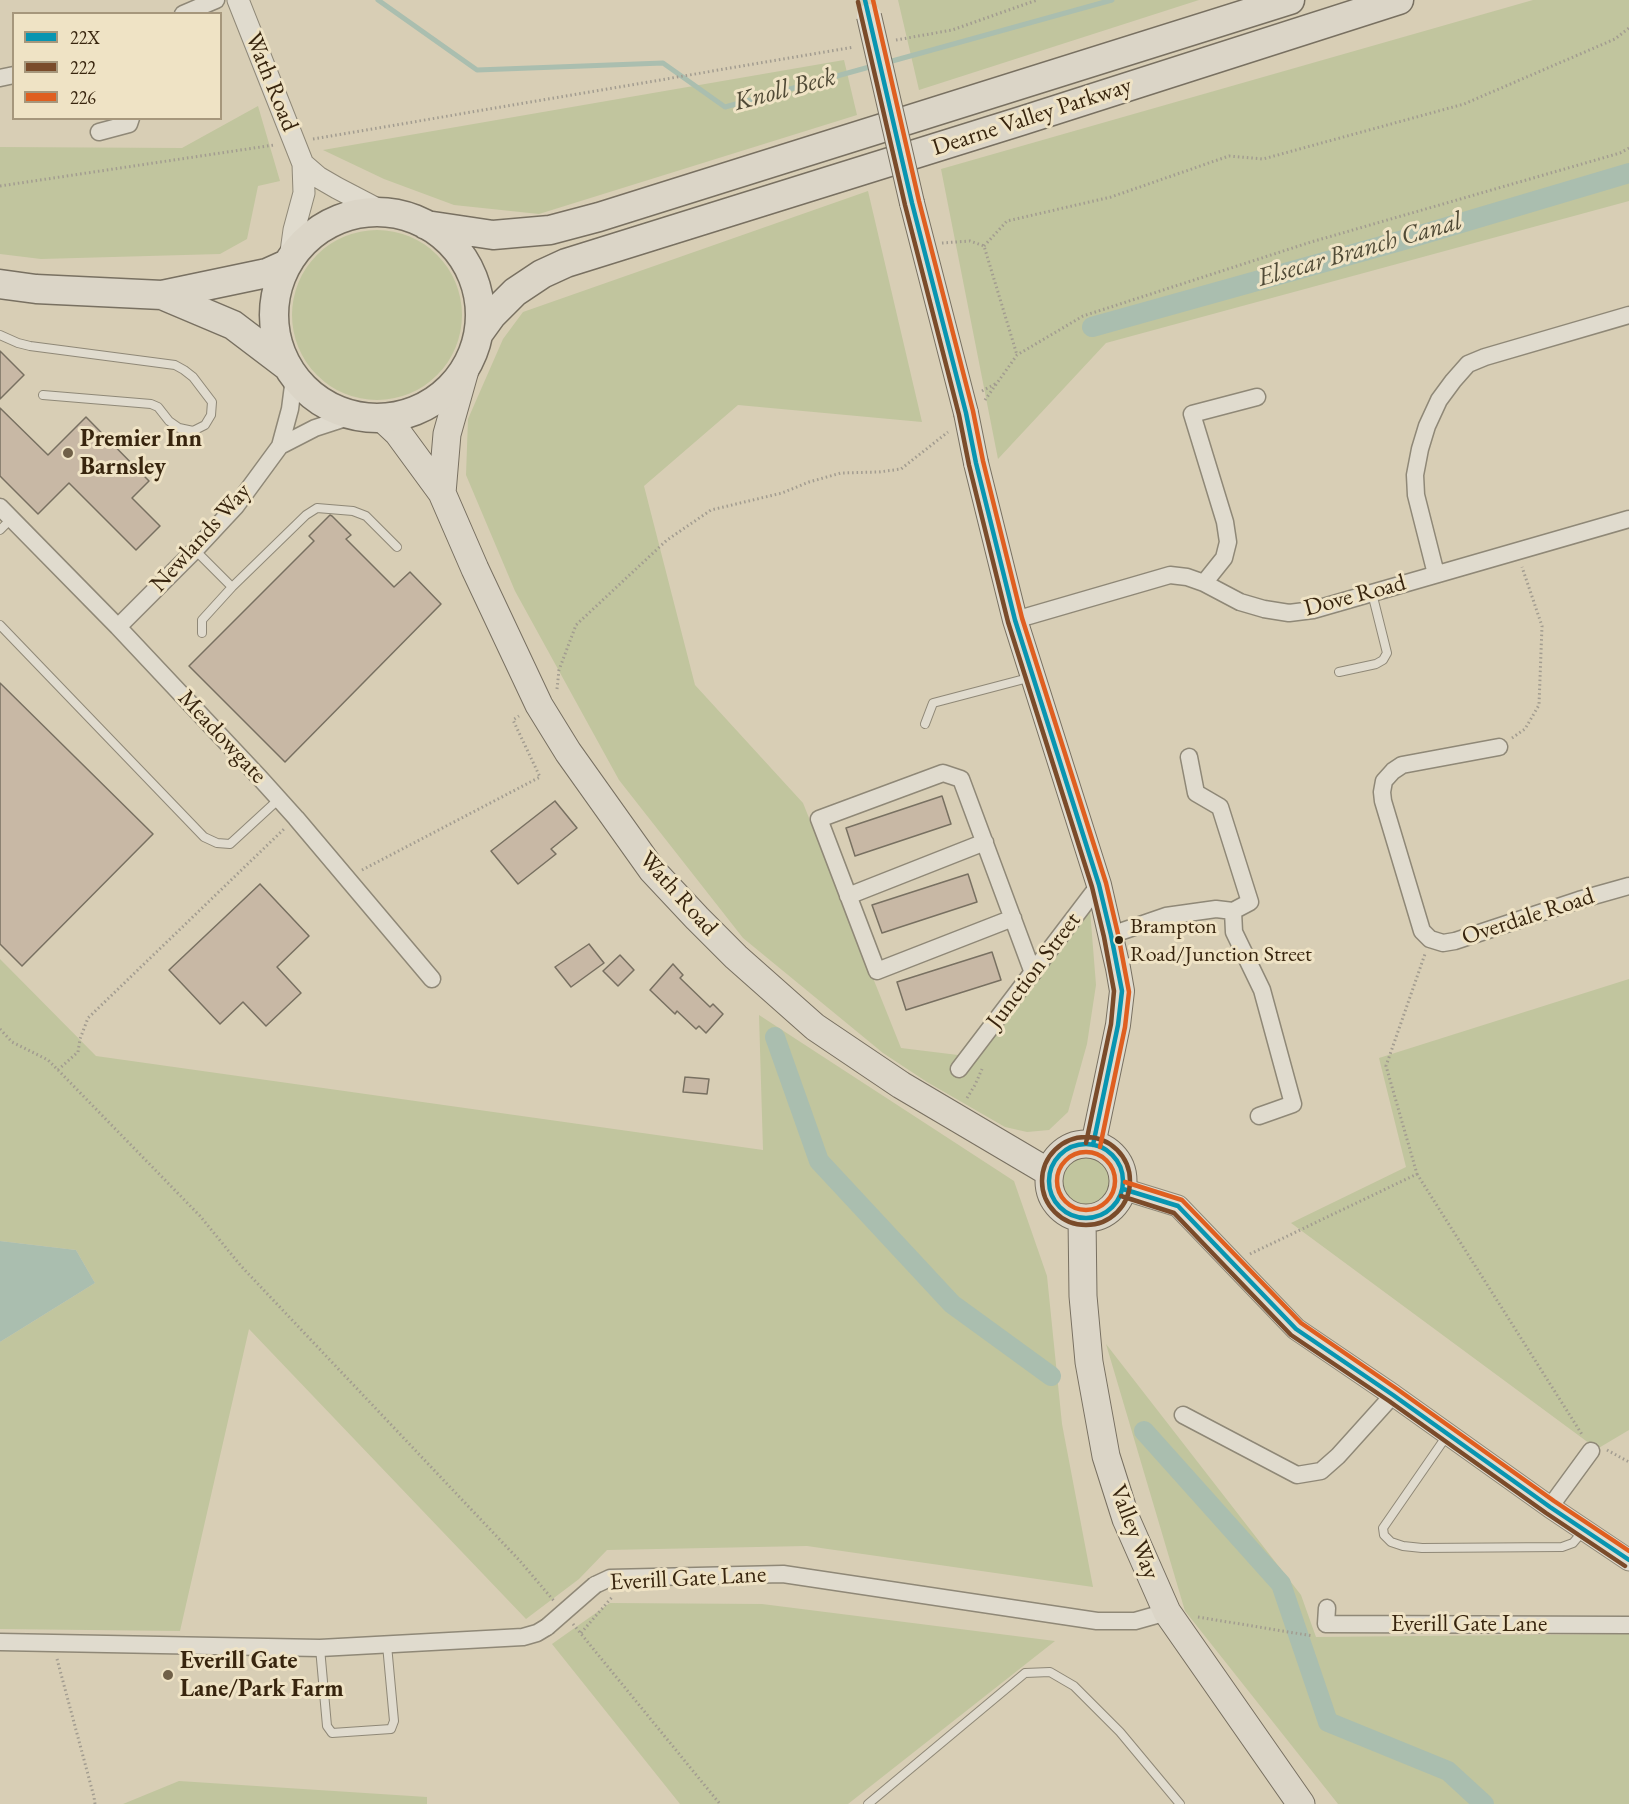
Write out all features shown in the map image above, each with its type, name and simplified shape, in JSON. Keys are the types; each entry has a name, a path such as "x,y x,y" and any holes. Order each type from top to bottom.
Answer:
{"highway":[{"name":"Dearne Valley Parkway","path":"426,225 493,234 550,230 599,217 1290,0"},
{"name":"Dearne Valley Parkway","path":"479,333 492,315 515,292 542,274 566,263 1032,118 1399,0"},
{"path":"162,295 233,325 291,372 311,395 330,408 352,416 382,418 406,415 429,404 449,389 465,370 474,352 479,333 480,307 475,282 464,259 447,239 426,225 405,216 383,212 356,214 330,223 308,238 288,262 278,284 274,305 274,326 278,347 291,372"},
{"path":"0,284 36,289 162,295 267,273 288,262"}],"main road":[{"path":"867,8 912,203 967,415 976,463 1014,620 1099,885 1122,991 1118,1026 1093,1145"},
{"name":"Wath Road","path":"442,493 447,434 465,370"},
{"name":"Wath Road","path":"382,418 398,433 442,493 539,705 568,752 652,870 736,957 815,1027 901,1085 1050,1173"},
{"path":"1082,1144 1093,1145 1104,1149 1120,1165 1123,1189 1113,1208 1104,1215 1082,1218 1070,1215 1060,1208 1049,1185 1050,1173 1054,1162 1061,1154 1082,1144"},
{"name":"Valley Way","path":"1082,1218 1083,1296 1089,1362 1106,1456 1126,1519 1167,1612 1301,1804"}],"street":[{"path":"188,12 216,0"},
{"name":"Wath Road","path":"238,0 303,164"},
{"path":"99,132 129,124 130,120"},
{"path":"303,164 318,177 383,212"},
{"path":"288,262 304,193 303,164"},
{"path":"1436,574 1416,495 1415,475 1427,426 1439,400 1453,381 1468,364 1485,357 1629,315"},
{"path":"280,446 290,409 291,372"},
{"path":"1204,584 1224,558 1228,542 1225,522 1192,414 1257,397"},
{"path":"280,446 315,429 352,416"},
{"name":"Newlands Way","path":"118,627 236,506 280,446"},
{"name":"Meadowgate","path":"4,519 118,627 279,799 432,979"},
{"name":"Dove Road","path":"1014,620 1170,575 1187,577 1240,602 1264,609 1289,613 1313,610 1629,519"},
{"name":"Overdale Road","path":"1499,747 1402,765 1384,781 1383,801 1422,931 1430,939 1443,943 1455,941 1629,886"},
{"path":"1111,936 1166,916 1215,909 1233,911 1250,902 1220,807 1196,793 1189,757"},
{"path":"1013,918 877,971 819,819 943,773 962,779 984,842 1013,918 1033,973"},
{"path":"848,896 984,842"},
{"name":"Junction Street","path":"983,1067 964,1063 1099,885"},
{"path":"1233,911 1234,933 1262,990 1293,1104 1259,1116"},
{"path":"1123,1189 1178,1206 1296,1329 1629,1560"},
{"path":"1184,1415 1297,1475 1321,1472 1393,1395"},
{"path":"1550,1507 1591,1451"},
{"name":"Everill Gate Lane","path":"0,1642 320,1648 523,1637 547,1627 603,1581 783,1574 1097,1621 1135,1621 1167,1612"},
{"name":"Everill Gate Lane","path":"1327,1608 1326,1624 1629,1625"}],"lane":[{"path":"0,335 30,346 175,365 193,377 212,402 211,415 205,425 193,430 179,428 158,407 151,404 43,395"},
{"path":"202,633 202,620 232,587 306,515 317,508 353,511 366,516 397,547"},
{"path":"195,550 232,587"},
{"path":"1339,672 1376,664 1388,653 1372,593"},
{"path":"0,625 204,837 217,843 230,844 279,799"},
{"path":"925,724 933,704 1032,677"},
{"path":"1448,1434 1383,1528 1384,1535 1392,1542 1422,1548 1562,1547 1573,1544 1584,1530"},
{"path":"320,1648 327,1726 332,1733 391,1729 394,1721 387,1645"},
{"path":"868,1804 1025,1673 1050,1672 1074,1686 1120,1732 1180,1804"}],"path":[{"path":"984,246 1007,221 1111,197 1229,156 1263,159 1464,104 1615,39 1629,28"},
{"path":"0,186 295,142 696,74"},
{"path":"347,878 540,777 513,720 557,694 559,670 576,625 667,540 711,510 782,493 841,473 901,469 967,415 1017,355 1083,316 1311,242 1620,153 1629,148"},
{"path":"923,244 969,241 984,246"},
{"path":"984,246 1017,355"},
{"path":"1499,747 1525,729 1539,705 1542,626 1516,551"},
{"path":"58,1070 78,1052 88,1018 296,818"},
{"path":"1430,939 1386,1066 1417,1174 1579,1427 1591,1451 1607,1450 1629,1462"},
{"path":"0,1029 12,1042 48,1060 200,1216 241,1266 512,1552 558,1606"},
{"path":"954,1117 975,1085 983,1067"},
{"path":"1228,1259 1417,1174"},
{"path":"581,1633 614,1596 603,1581"},
{"path":"1167,1612 1316,1637"},
{"path":"573,1624 720,1804"},
{"path":"53,1643 95,1804"}],"green space":[{"path":"898,0 1199,0 919,90"},
{"path":"1533,0 1629,0 1629,201 1106,343 998,459 941,169"},
{"path":"844,60 857,115 539,214 454,205 384,179 323,150"},
{"path":"258,106 280,181 258,186 247,239 220,254 41,259 0,254 0,147 182,148"},
{"path":"868,191 922,422 738,405 644,486 695,685 803,803 901,1048 958,1055 1088,885 1096,985 1087,1044 1068,1112 1049,1130 1027,1132 1005,1127 927,1082 883,1053 743,938 619,780 515,591 466,475 468,419 503,339 523,312"},
{"path":"377,230 409,237 437,255 455,283 462,315 455,347 437,375 409,393 377,400 345,393 317,375 299,347 292,315 299,283 317,255 345,237"},
{"path":"0,959 96,1056 763,1150 759,1015 1014,1181 1047,1276 1062,1424 1093,1587 807,1546 607,1550 579,1579 526,1619 249,1329 180,1631 0,1629 0,1342 95,1283 76,1250 0,1241"},
{"path":"1629,979 1629,1430 1597,1449 1291,1223 1406,1167 1379,1058"},
{"path":"1086,1156 1096,1158 1104,1164 1110,1172 1112,1182 1110,1192 1104,1200 1096,1206 1086,1208 1076,1206 1068,1200 1062,1192 1060,1182 1062,1172 1068,1164 1076,1158"},
{"path":"1106,1344 1301,1595 1316,1637 1629,1634 1629,1804 1338,1804 1185,1611"},
{"path":"610,1603 762,1604 1055,1641 848,1804 680,1804 552,1644"},
{"path":"179,1781 427,1797 427,1804 123,1804"}],"shaded area":[{"path":"0,1241 76,1250 95,1283 0,1342"}],"building":[{"path":"0,351 24,375 0,399"},
{"path":"0,408 48,455 86,417 149,481 132,498 160,526 136,550 69,483 38,514 0,476"},
{"path":"330,515 351,535 346,539 394,587 410,572 441,604 285,762 189,666 314,541 309,536"},
{"path":"0,683 153,834 22,966 0,944"},
{"path":"942,796 951,824 855,856 846,828"},
{"path":"555,801 577,828 551,849 556,854 518,884 491,851"},
{"path":"968,874 977,902 882,933 872,905"},
{"path":"260,884 309,936 277,967 301,993 266,1026 243,1002 220,1024 169,970"},
{"path":"589,944 604,963 571,987 555,967"},
{"path":"992,952 1001,980 906,1010 897,982"},
{"path":"620,955 634,970 618,986 603,971"},
{"path":"673,964 683,975 680,978 710,1007 713,1004 723,1014 706,1033 699,1026 696,1029 677,1011 675,1014 650,990"},
{"path":"685,1077 709,1079 707,1094 683,1092"}],"waterway":[{"name":"Knoll Beck","path":"378,0 477,70 663,63 725,107 873,66"},
{"name":"Knoll Beck","path":"885,63 1112,0"},
{"name":"Elsecar Branch Canal","path":"1092,327 1407,239 1629,173"},
{"path":"775,1037 819,1161 952,1304 1051,1376"},
{"path":"1144,1431 1281,1584 1328,1722 1448,1771 1484,1804"}],"transit line":[{"name":"22X","path":"865,0 912,203 966,413 1015,620 1099,885 1111,935 1122,991 1118,1025 1093,1145"},
{"name":"226","path":"873,0 919,201 973,411 1022,618 1106,883 1118,934 1129,992 1125,1027 1100,1147"},
{"name":"222","path":"858,2 905,205 959,415 1008,622 1092,887 1104,937 1114,991 1111,1024 1086,1143"},
{"name":"222","path":"1077,1137 1095,1137 1111,1144 1123,1156 1130,1172 1130,1181 1130,1190 1123,1206 1111,1218 1095,1225 1077,1225 1061,1218 1049,1206 1042,1190 1042,1172 1049,1156 1061,1144 1077,1137"},
{"name":"22X","path":"1086,1144 1107,1150 1117,1160 1123,1181 1117,1202 1107,1212 1086,1218 1065,1212 1055,1202 1049,1181 1055,1160 1065,1150 1086,1144"},
{"name":"226","path":"1080,1152 1092,1152 1107,1160 1115,1175 1115,1181 1115,1187 1107,1202 1092,1210 1080,1210 1065,1202 1057,1187 1057,1175 1065,1160 1080,1152"},
{"name":"226","path":"1125,1182 1182,1200 1301,1323 1629,1551"},
{"name":"22X","path":"1123,1189 1178,1206 1296,1329 1629,1560"},
{"name":"222","path":"1121,1196 1174,1213 1291,1335 1625,1566"}],"place":[{"name":"Premier Inn Barnsley","path":"68,453"},
{"name":"Brampton Road/Junction Street","path":"1119,940"},
{"name":"Everill Gate Lane/Park Farm","path":"168,1675"}]}
